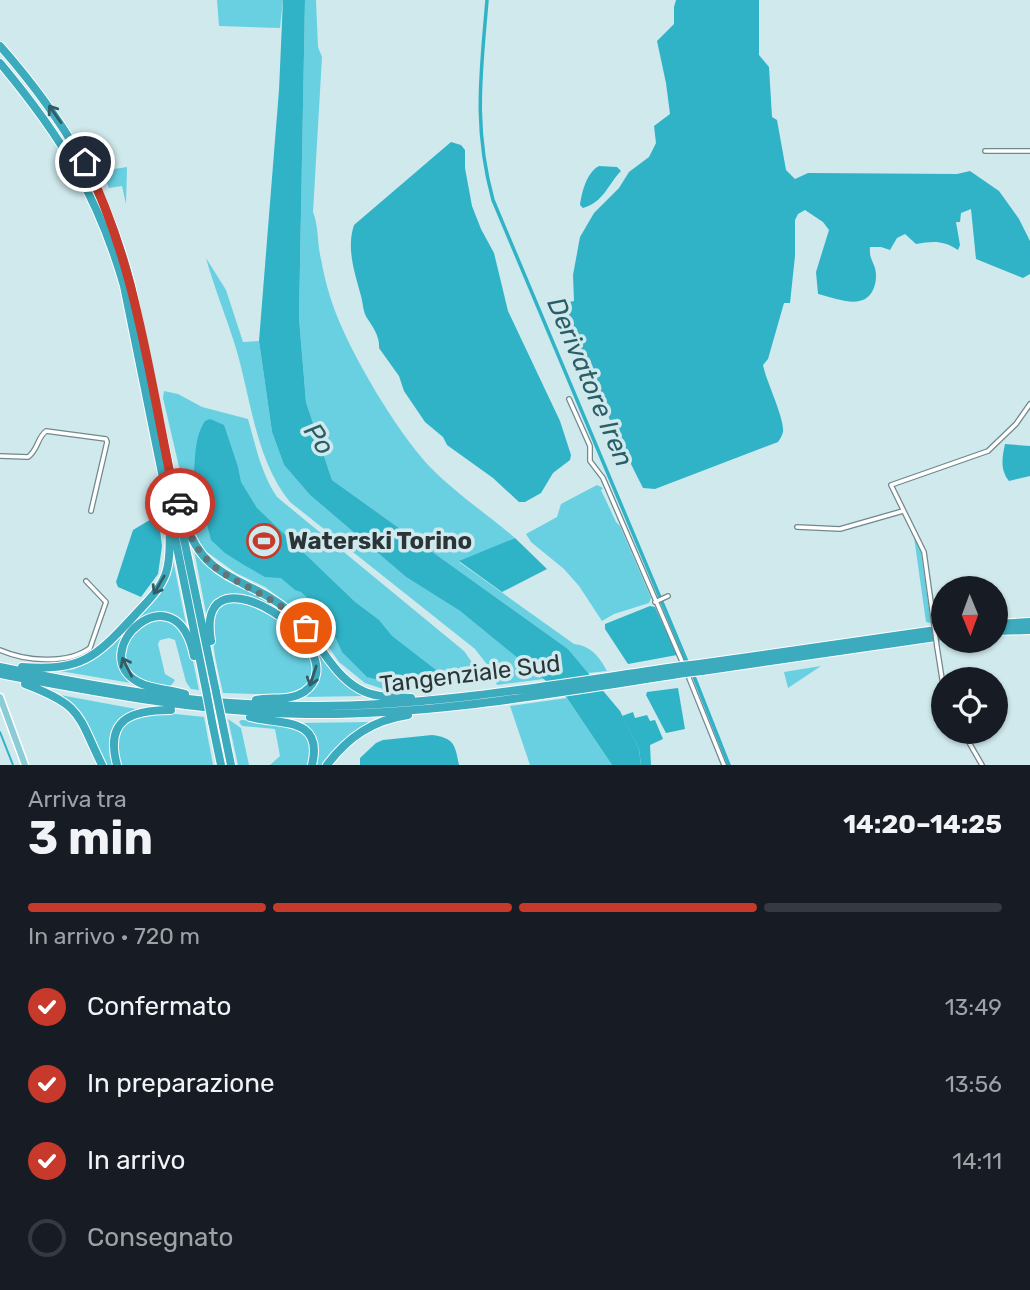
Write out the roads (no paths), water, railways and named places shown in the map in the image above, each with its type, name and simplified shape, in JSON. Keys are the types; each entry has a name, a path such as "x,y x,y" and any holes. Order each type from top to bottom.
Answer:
{"highway":[{"path":"0,47 23,72 63,125 96,184 124,258 171,520 217,748 218,765"},
{"path":"0,63 53,130 87,187 116,260 138,335 225,738 234,765"},
{"path":"170,474 191,540 212,566 290,612 312,634 339,673 355,687 376,696 456,702"},
{"path":"0,665 32,668 68,666 85,660 104,648 160,586 169,557 171,520"},
{"path":"213,675 209,627 218,606 227,599 238,597 264,606 283,619 304,640 314,656 317,670 311,684 301,694 256,700"},
{"path":"185,694 138,682 125,670 121,658 122,649 128,635 137,625 159,616 177,621 187,633 197,669 203,680"},
{"path":"1008,623 1030,622"},
{"path":"1008,631 1030,630"},
{"name":"Tangenziale Sud","path":"0,677 177,705 307,714 394,712 931,631"},
{"name":"Tangenziale Sud","path":"700,667 931,638"},
{"name":"Tangenziale Sud","path":"0,665 136,692 198,700 295,706 456,702"},
{"path":"0,677 25,684 172,710 290,723 304,729 314,745 312,765"},
{"path":"25,684 58,698 73,709 87,730 102,765"},
{"path":"136,692 256,700 341,702 414,698"},
{"path":"327,765 343,746 368,727 394,718 432,712 456,702"},
{"path":"117,765 116,735 125,720 140,712 172,710"},
{"path":"250,717 307,714"}],"main road":[{"path":"0,696 25,765"}],"street":[{"path":"985,151 1030,151"},
{"path":"569,399 590,446 590,461 603,478 691,680 724,765"},
{"path":"940,667 924,552 892,483 930,473 988,451 1016,424 1030,404"},
{"path":"0,457 29,457 46,431 106,439 91,511"},
{"path":"797,527 840,529 903,511"},
{"path":"0,650 59,660 71,658 90,648 106,604 105,599 86,581"},
{"path":"655,602 668,597"},
{"path":"970,744 982,765"}],"waterway":[{"name":"Derivatore Iren","path":"487,0 480,100 483,148 493,200 688,664"},
{"name":"Derivatore Iren","path":"693,674 729,765"},
{"path":"0,732 13,765"}],"place":[{"name":"Waterski Torino","path":"264,541"}],"water label":[{"name":"Po","path":"319,439"}]}
